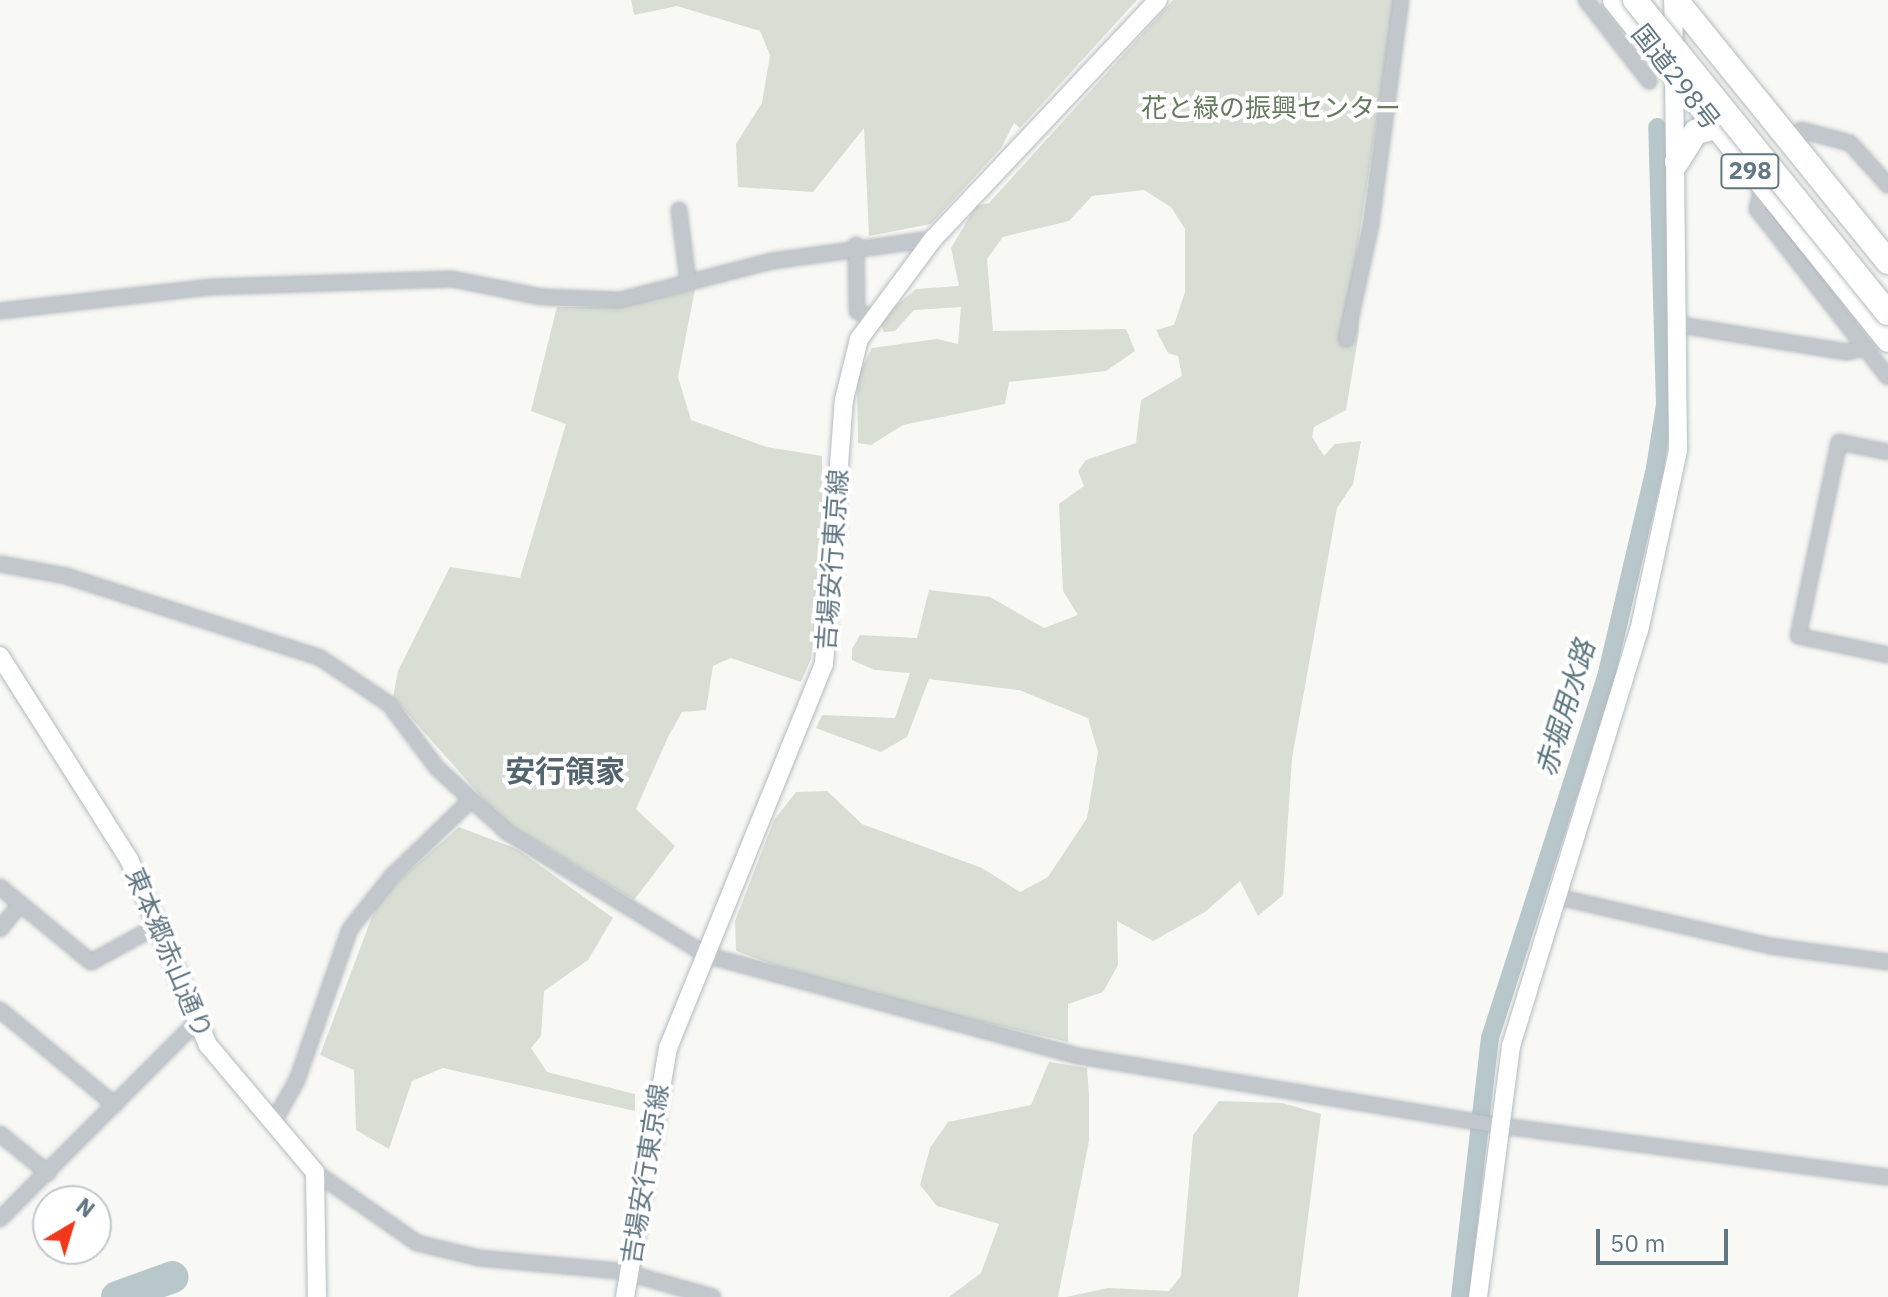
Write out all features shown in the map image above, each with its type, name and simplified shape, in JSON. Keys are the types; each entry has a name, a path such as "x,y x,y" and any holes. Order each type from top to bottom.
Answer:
{"highway":[{"name":"国道298号","path":"1615,0 1762,186 1877,344"},
{"path":"1635,0 1888,313"},
{"path":"1675,0 1888,262"},
{"name":"298","path":"1694,0 1888,235"},
{"path":"1677,162 1696,132 1716,127"}],"street":[{"name":"吉場安行東京線","path":"625,1297 655,1099 706,955 824,664 844,400 871,318 933,239 1158,0"},
{"path":"1346,339 1371,224 1401,0"},
{"path":"1586,0 1649,81"},
{"path":"1478,1297 1496,1125 1511,1046 1558,897 1669,507 1680,414 1675,0"},
{"path":"1801,130 1850,143 1888,185"},
{"path":"679,210 688,281"},
{"path":"0,311 210,287 452,279 542,297 620,300 688,281 856,245 933,239"},
{"path":"856,245 857,311 871,318"},
{"path":"1680,325 1847,352 1877,344 1888,377"},
{"path":"1888,452 1839,442 1798,636 1888,655"},
{"path":"0,564 66,576 319,657 389,704 469,802 706,955 1078,1056 1496,1125 1888,1177"},
{"name":"東本郷赤山通り","path":"0,656 129,859 159,925 196,1022 273,1123 315,1172"},
{"path":"273,1123 297,1080 350,929 392,876 469,802"},
{"path":"0,887 91,962 159,925"},
{"path":"1558,897 1770,946 1888,962"},
{"path":"0,929 20,904"},
{"path":"0,1010 115,1105"},
{"path":"0,1219 196,1022"},
{"path":"0,1134 48,1173"},
{"path":"315,1172 417,1243 479,1258 629,1272 713,1297"},
{"path":"315,1172 317,1297"}],"green space":[{"name":"花と緑の振興センター","path":"631,0 1137,0 1020,128 1014,123 1001,148 931,224 869,236 864,128 813,192 738,187 736,144 762,103 770,55 760,31 677,6 634,15"},
{"path":"1173,0 1395,0 1357,250 1359,332 1346,410 1314,427 1312,437 1324,456 1335,444 1361,441 1353,484 1337,508 1292,758 1283,895 1258,916 1240,881 1205,912 1153,941 1117,921 1118,965 1103,992 1068,1004 1068,1042 838,988 736,951 735,921 774,820 796,792 827,791 862,824 982,868 1020,892 1048,877 1087,818 1098,752 1088,718 1019,690 929,679 907,737 881,752 816,728 822,715 895,718 910,673 875,670 852,660 852,649 860,635 917,638 929,590 990,597 1044,628 1078,615 1063,591 1059,504 1084,486 1078,471 1086,460 1136,443 1141,400 1182,376 1178,356 1168,353 1156,330 1174,325 1185,292 1185,229 1171,207 1144,190 1092,196 1069,221 1003,237 987,259 993,331 1126,329 1135,351 1106,371 1009,382 1005,404 903,425 871,445 858,443 857,378 872,348 937,339 958,344 961,307 914,310 895,331 884,332 879,320 916,289 959,286 951,248 976,206 989,203"},
{"path":"695,289 678,377 691,420 767,447 822,456 823,545 811,659 801,682 731,658 713,666 706,710 682,712 668,737 636,809 675,846 634,900 502,820 393,697 398,671 450,567 520,578 566,424 531,411 557,307 618,307"},
{"path":"459,827 517,849 613,918 588,960 544,991 541,1036 531,1048 547,1072 635,1094 635,1111 443,1068 412,1081 389,1149 356,1130 354,1070 320,1055 379,898"},
{"path":"1049,1062 1087,1068 1089,1097 1089,1141 1058,1297 949,1297 981,1273 999,1224 937,1206 920,1185 930,1148 948,1122 1031,1105"},
{"path":"1219,1101 1282,1103 1321,1114 1298,1297 1066,1297 1108,1288 1169,1291 1181,1276 1193,1135"}],"waterway":[{"name":"赤堀用水路","path":"1460,1297 1490,1038 1606,677 1655,468 1665,405 1657,127"},
{"path":"117,1297 173,1277"}],"district":[{"name":"安行領家","path":"565,771"}]}
